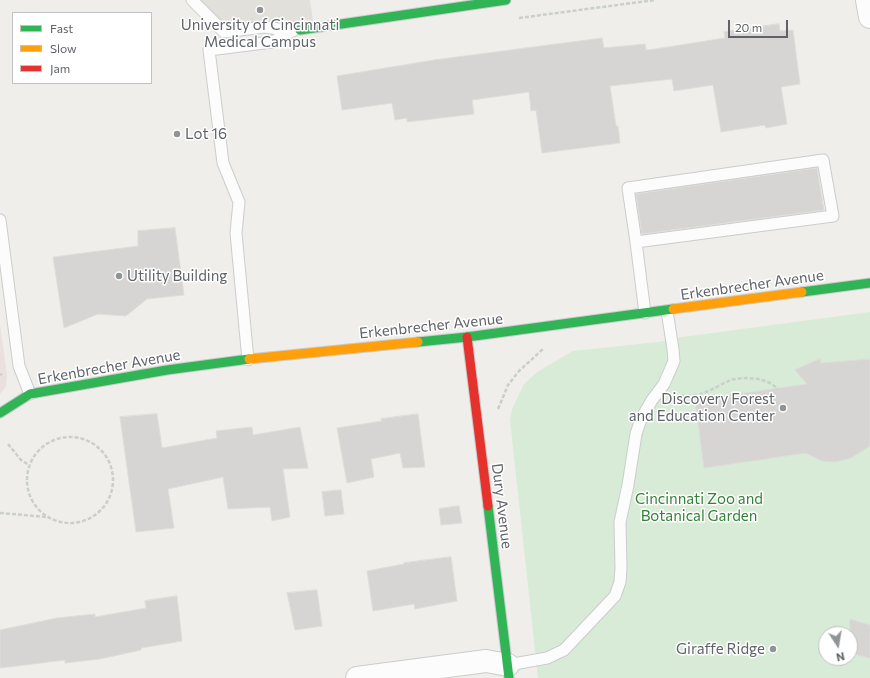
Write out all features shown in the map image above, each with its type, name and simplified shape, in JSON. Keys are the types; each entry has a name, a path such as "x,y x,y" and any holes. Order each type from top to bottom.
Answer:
{"street":[{"path":"296,30 506,0"},
{"path":"867,0 870,18"},
{"name":"Erkenbrecher Avenue","path":"0,413 30,394 167,370 292,354 467,337 870,283"},
{"name":"Dury Avenue","path":"467,337 508,671"},
{"path":"356,678 486,661 508,671"}],"lane":[{"path":"192,0 224,32 264,27 296,30"},
{"path":"248,360 236,233 240,202 223,163 209,50 272,42 296,30"},
{"path":"636,242 833,216 823,160 628,188 645,313"},
{"path":"0,220 19,366 30,394"},
{"path":"508,671 547,658 564,650 615,596 620,582 621,568 620,522 628,485 636,434 641,419 652,400 664,384 674,362 667,310"}],"path":[{"path":"498,409 508,385 518,371 545,347"},
{"path":"681,396 699,395 732,380 759,379 773,384 778,389"},
{"path":"72,437 85,439 97,446 107,457 113,471 113,486 108,501 99,512 86,520 71,523 56,521 43,514 34,504 28,492 26,478 29,465 36,453 46,444 58,438 72,437"},
{"path":"8,444 21,460 29,465"},
{"path":"0,513 49,517"}],"shaded area":[{"name":"University of Cincinnati Medical Campus","path":"197,0 310,0 313,21 232,32"},
{"path":"0,325 7,375 6,386 0,394"}],"green space":[{"name":"Cincinnati Zoo and Botanical Garden","path":"870,312 870,678 538,678 510,420 512,409 524,384 537,372 573,351 658,342 682,337"}],"building":[{"path":"779,24 780,31 793,30 800,84 781,87 787,124 766,128 765,125 721,132 713,85 674,91 672,79 610,86 620,143 542,153 536,110 531,111 529,92 472,100 474,114 407,122 407,118 395,120 392,103 342,110 337,76 434,60 602,38 604,48 645,44 646,50 655,49 725,38 724,32"},
{"path":"817,168 824,210 642,234 636,194"},
{"name":"Utility Building","path":"175,228 184,295 147,299 126,316 98,314 64,328 53,257 138,246 138,231"},
{"name":"Discovery Forest and Education Center","path":"820,359 821,363 870,359 870,446 851,458 835,462 822,461 806,453 704,468 695,400 807,384 795,370"},
{"path":"157,414 162,448 217,438 216,431 252,427 253,435 300,427 308,468 283,469 290,517 272,521 270,507 228,509 223,477 168,489 174,528 136,532 120,417"},
{"path":"418,414 425,467 403,468 400,453 371,459 374,477 347,483 337,428 382,421 381,419"},
{"path":"341,490 344,514 325,516 322,492"},
{"path":"459,506 462,523 441,525 439,509"},
{"path":"451,557 457,601 415,609 414,604 373,611 367,571 404,563"},
{"path":"317,590 322,626 295,630 287,593"},
{"path":"177,596 182,641 141,648 141,650 100,659 65,663 65,660 0,668 0,630 57,618 95,614 95,617 146,608 145,601"},
{"path":"850,619 870,625 870,658 858,655 858,626 850,626"}],"traffic: fast":[{"path":"300,30 506,0"},
{"path":"802,292 870,283"},
{"path":"418,342 467,337 673,309"},
{"path":"0,413 30,394 167,370 249,359"},
{"path":"488,506 509,678"}],"traffic: slow":[{"path":"673,309 802,292"},
{"path":"249,359 418,342"}],"traffic: jam":[{"path":"467,337 488,506"}],"place":[{"name":"University of Cincinnati Medical Campus","path":"260,10"},
{"name":"Lot 16","path":"177,134"},
{"name":"Utility Building","path":"119,276"},
{"name":"Discovery Forest and Education Center","path":"783,408"},
{"name":"Giraffe Ridge","path":"773,649"}]}
